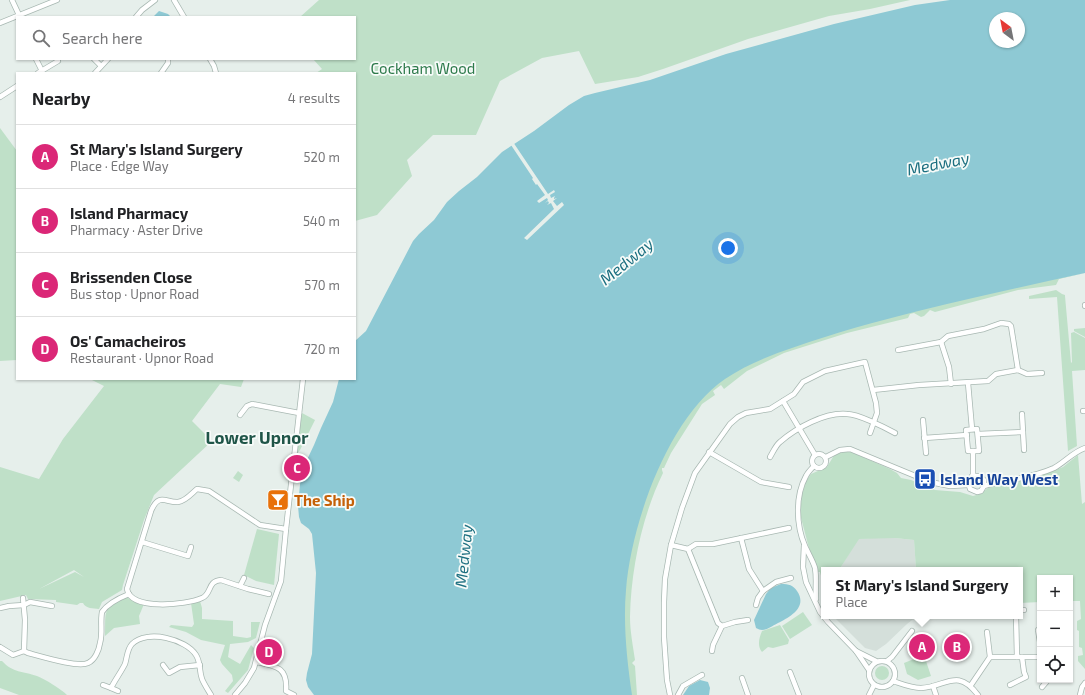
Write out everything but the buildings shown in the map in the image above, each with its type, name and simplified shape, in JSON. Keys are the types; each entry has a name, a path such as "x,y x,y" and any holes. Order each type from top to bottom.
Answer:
{"street":[{"path":"12,0 19,15 57,0"},
{"path":"137,16 155,0"},
{"path":"174,0 183,16"},
{"path":"0,23 16,16"},
{"path":"36,60 40,72 58,61"},
{"path":"95,60 101,66"},
{"path":"96,72 107,60"},
{"path":"162,72 168,63 168,60"},
{"path":"211,60 216,72"},
{"path":"0,97 16,89"},
{"path":"898,350 941,342 948,336 984,329 1001,323 1008,324 1011,326 1018,370"},
{"path":"941,342 949,367 951,384"},
{"path":"670,695 667,680 664,637 664,602 665,579 671,544 687,492 695,473 730,424 738,417 746,413 770,409 794,394 803,382 825,371 865,362 873,390 877,413 870,433"},
{"path":"873,390 988,381 996,374 1018,370 1027,374 1042,373"},
{"path":"235,695 249,677 256,662 265,625 281,581 303,380"},
{"path":"968,383 972,429"},
{"path":"783,401 815,455"},
{"path":"240,415 247,406 252,404 299,414"},
{"path":"770,457 779,442 813,420 821,418 847,414 873,422 895,433"},
{"path":"1022,414 1024,450"},
{"path":"923,420 926,453"},
{"path":"972,429 977,429 979,451 968,451 966,430 972,429"},
{"path":"978,434 1023,432"},
{"path":"924,438 967,435"},
{"path":"974,475 968,480 968,485 970,489 976,492 981,490 984,486 1045,472 1062,463 1077,451 1085,448"},
{"path":"826,457 840,450 850,449 930,482 950,486 968,485"},
{"path":"973,451 974,475"},
{"path":"709,452 761,482 790,487"},
{"path":"820,453 826,457 826,462 823,467 818,468 814,466 811,460 815,455 820,453"},
{"path":"814,466 806,475 801,489 799,502 800,526 804,545 815,568 817,582 815,592 816,603"},
{"path":"974,475 982,477 984,480 984,486"},
{"path":"269,594 221,580 211,585 204,597 165,604 150,604 138,601 129,594 127,589 151,511 156,502 160,500 166,499 179,502 197,489 209,491 262,525 286,529"},
{"path":"671,544 688,549 696,544 710,544 789,528"},
{"path":"741,538 749,570 763,591"},
{"path":"142,542 188,556 191,547"},
{"path":"804,545 803,567 805,580 821,612"},
{"path":"688,549 718,623 722,626"},
{"path":"240,586 244,578"},
{"path":"756,605 758,598 763,591 776,582 791,578"},
{"path":"0,647 13,655 24,651 62,662 87,664 94,658 101,642 102,612 110,604 129,594"},
{"path":"23,598 24,651"},
{"path":"0,608 24,605 30,602 52,606"},
{"path":"825,619 856,651 869,670"},
{"path":"1010,685 1026,677 1020,657 1016,619"},
{"path":"712,651 713,645 722,626 748,620"},
{"path":"887,661 892,657 912,631"},
{"path":"971,685 990,657 987,632"},
{"path":"111,688 125,664 129,648 137,640 143,638 164,637 192,651 200,665 202,678 211,695"},
{"path":"856,651 876,662"},
{"path":"990,657 1037,657"},
{"path":"880,660 887,661 893,666 895,670 894,678 890,684 882,687 874,685 869,678 869,670 876,662 880,660"},
{"path":"256,662 280,668 285,677 286,691 294,695"},
{"path":"163,665 169,673 180,667 200,665"},
{"path":"790,672 799,695"},
{"path":"678,695 684,686 702,674"},
{"path":"742,678 748,695"},
{"path":"892,681 910,687 921,688 952,680 965,682 971,685 978,695"},
{"path":"1042,687 1045,683"},
{"path":"1080,695 1082,687 1085,684"},
{"path":"103,685 118,691"},
{"path":"868,695 874,685"},
{"path":"933,686 936,695"}],"shaded area":[{"path":"895,538 914,540 916,567 841,567 858,539"},
{"path":"836,619 913,619 886,644 876,651 865,648"}],"green space":[{"name":"Cockham Wood","path":"319,0 910,0 829,16 748,39 638,77 595,84 579,51 542,58 500,81 476,135 433,135 407,160 412,176 377,215 356,221 356,72 318,72 322,69 314,60 356,60 356,16 301,16"},
{"path":"0,128 16,150 16,360 0,361"},
{"path":"1085,273 1059,279 1056,285 1018,290 935,312 930,310 921,317 914,313 910,314 908,318 847,333 784,353 747,371 724,389 721,385 713,391 715,395 702,404 671,453 664,468 662,468 663,473 649,507 635,562 631,599 630,622 635,660 632,663 635,666 637,695 616,695 618,511 741,341"},
{"path":"1056,290 1065,295 1071,363 1071,333 1074,332 1085,338 1085,370 1072,371 1077,446 1068,451 1057,297 1029,299 1029,296"},
{"path":"1085,328 1085,337 1074,331 1074,329"},
{"path":"92,380 244,380 241,387 220,384 192,421 212,441 154,495 144,520 122,590 102,602 99,609 88,607 83,603 77,605 56,602 56,600 28,599 26,595 0,601 0,467 39,479 63,439 104,386","holes":["74,570 84,577 75,572 39,589"]},
{"path":"302,413 315,420 296,455"},
{"path":"849,451 890,469 897,473 901,478 911,480 935,490 960,492 973,496 980,494 988,488 1048,473 1063,467 1078,455 1082,504 1085,502 1085,669 1078,661 1078,656 1083,655 1082,648 1079,647 1079,631 1077,630 1077,621 1081,619 1080,601 1073,601 1073,575 1037,575 1037,602 1023,603 1023,567 916,567 914,540 895,538 859,539 841,567 821,567 821,576 820,572 817,572 810,552 800,514 802,495 806,481 811,474 827,467 833,457 837,454"},
{"path":"238,471 243,475 239,482 233,478"},
{"path":"257,529 279,534 274,585 256,581 244,575"},
{"path":"126,597 144,604 139,616 140,624 114,628 105,636 106,612 112,605"},
{"path":"200,601 202,608 202,619 233,621 233,636 247,638 251,637 251,622 260,622 256,638 248,642 230,644 228,657 240,664 251,645 254,648 248,670 228,693 225,691 233,681 232,675 220,660 225,645 201,640 186,632 169,627 171,625 192,627 194,624 191,603"},
{"path":"803,612 812,625 790,639 782,626"},
{"path":"780,625 789,640 788,644 773,648 768,647 762,652 759,647 759,642 762,631"},
{"path":"924,655 931,676 918,680 907,674 904,663"},
{"path":"0,661 14,670 44,679 67,695 19,695 0,688"},
{"path":"879,666 885,666 889,670 889,676 885,680 879,680 875,676 875,670"}],"water":[{"name":"Medway","path":"950,0 1085,0 1085,273 916,312 812,341 748,366 725,379 705,397 686,419 670,445 656,474 644,505 636,535 629,564 625,603 626,642 632,695 314,695 308,687 306,680 312,654 316,573 312,534 309,529 301,523 299,517 298,506 301,474 333,402 339,380 356,380 356,340 366,331 413,241 434,220 447,202 477,177 502,152 584,96 650,80 726,54 834,24 915,5"},
{"path":"159,11 170,16 154,16"},
{"path":"781,584 794,587 800,597 799,607 788,618 770,628 762,630 756,628 754,620 766,594 771,588"},
{"path":"700,680 708,682 710,688 709,695 683,695 689,686"}],"pier":[{"path":"513,142 548,194 554,190 555,192 550,195 551,198 555,196 554,199 557,198 553,201 557,206 562,202 564,205 527,240 524,238 554,209 551,203 547,205 549,203 548,201 545,203 548,200 547,198 539,203 537,201 545,195 537,184 536,185 511,145"}],"place":[{"name":"Brissenden Close","path":"297,468"},
{"name":"Island Way West","path":"925,479"},
{"name":"The Ship","path":"278,500"},
{"name":"St Mary's Island Surgery","path":"922,647"},
{"name":"Island Pharmacy","path":"957,647"},
{"name":"Os' Camacheiros","path":"269,652"}],"district":[{"name":"Lower Upnor","path":"257,437"}]}
